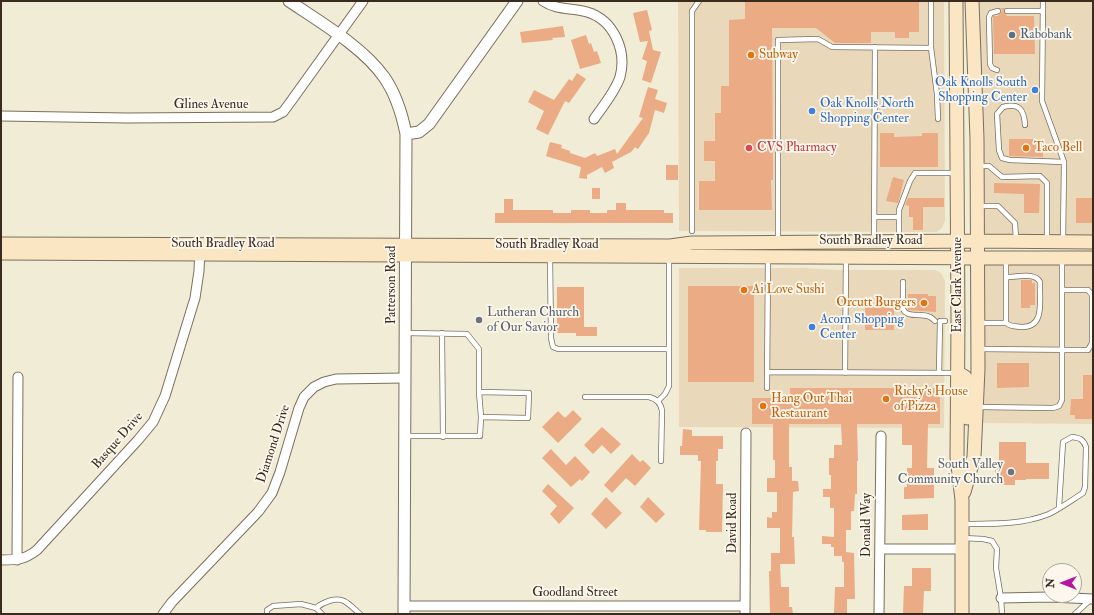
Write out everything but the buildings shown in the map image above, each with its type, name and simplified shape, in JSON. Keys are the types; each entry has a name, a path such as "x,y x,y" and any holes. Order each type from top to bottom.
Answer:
{"main road":[{"name":"East Clark Avenue","path":"956,1 958,173 957,457 962,500 962,614"},
{"name":"East Clark Avenue","path":"962,500 974,457 978,349 977,139 972,1"},
{"name":"East Clark Avenue","path":"956,69 965,70 967,72 972,129 974,136 977,139"},
{"name":"South Bradley Road","path":"406,249 550,255 670,251 692,243 874,241 1093,242"},
{"path":"704,243 720,250 756,250 765,253 768,257 770,254 780,251 820,250 836,242"},
{"name":"South Bradley Road","path":"1,244 200,249"},
{"name":"South Bradley Road","path":"1,253 200,249 406,249 670,251 768,257 958,259 1093,258"},
{"path":"958,373 965,377 967,383 968,436 974,457"}],"street":[{"name":"Patterson Road","path":"289,1 361,52 373,64 384,78 396,98 406,134 404,610"},
{"name":"Glines Avenue","path":"1,116 127,118 273,117 283,112 363,1"},
{"path":"406,134 419,132 429,124 517,1"},
{"path":"543,1 557,8 577,9 599,17 613,31 618,41 621,50 622,62 620,76 616,87 594,119"},
{"name":"Basque Drive","path":"1,560 17,560 28,556 37,550 153,422 165,396 195,298 199,271 200,249"},
{"path":"17,560 18,377"},
{"name":"Diamond Drive","path":"163,614 172,602 258,512 272,493 280,472 299,408 304,397 314,387 324,382 336,379 405,378"},
{"name":"David Road","path":"745,610 746,433"},
{"name":"Donald Way","path":"879,614 880,436"},
{"path":"880,549 961,544"},
{"path":"1001,598 1050,597 1092,599"},
{"name":"Goodland Street","path":"404,610 745,610"}],"lane":[{"path":"692,231 692,11 700,1"},
{"path":"930,1 930,48 937,94 938,119"},
{"path":"1043,1 1042,101 1064,162 1063,242"},
{"path":"997,70 992,68 990,64 989,17 991,13 998,11"},
{"path":"1007,11 1043,11"},
{"path":"778,242 778,40 818,39 832,47 930,48"},
{"path":"874,241 875,47"},
{"path":"1025,124 1022,110 1018,107 1003,107 997,114 998,150 1002,158 1010,160 1064,162"},
{"path":"977,166 989,166 1002,176 1040,176 1047,183 1047,241"},
{"path":"899,241 899,210 910,181 915,173 958,173"},
{"path":"977,206 998,206 1015,223 1016,241"},
{"path":"874,217 899,217"},
{"path":"658,401 665,394 669,386 670,251"},
{"path":"550,255 551,338 553,347 558,349 669,349"},
{"path":"767,388 768,257"},
{"path":"845,373 846,258"},
{"path":"1006,258 1006,323"},
{"path":"976,407 1053,408 1059,406 1062,400 1062,258"},
{"path":"978,322 1006,323 1010,326 1028,327 1035,323 1039,316 1040,282 1033,276 1007,277"},
{"path":"903,282 904,312 908,314 923,314 930,316 935,321"},
{"path":"978,349 1088,350 1092,344 1092,295 1088,290 1062,290"},
{"path":"939,373 940,321 945,321"},
{"path":"442,332 443,436"},
{"path":"405,436 480,436 481,417 479,392 479,349 467,334 442,332 406,333"},
{"path":"767,372 958,373"},
{"path":"479,392 529,393 528,418 481,417"},
{"path":"585,397 649,397 658,401 662,411 661,461"},
{"path":"961,524 1006,523 1037,518 1050,513 1083,494 1085,487 1086,446 1084,441 1079,438 1072,437 1063,442 1059,507"},
{"path":"961,544 983,539 992,541 997,549 996,568 1002,614"},
{"path":"316,608 320,604 334,599 344,600 360,614"},
{"path":"1075,614 1092,599"},
{"path":"267,614 267,610 273,606 301,604 316,608 322,614"}],"shaded area":[{"name":"Oak Knolls North Shopping Center","path":"678,1 944,1 945,221 942,228 937,232 679,231"},
{"name":"Oak Knolls South Shopping Center","path":"973,1 1093,1 1093,238 980,237"},
{"path":"1093,262 1093,424 978,423 981,263"},
{"name":"Acorn Shopping Center","path":"679,268 935,270 941,273 945,281 944,428 679,427"}],"place":[{"name":"Rabobank","path":"1012,35"},
{"name":"Subway","path":"751,55"},
{"name":"Oak Knolls South Shopping Center","path":"1035,90"},
{"name":"Oak Knolls North Shopping Center","path":"812,111"},
{"name":"CVS Pharmacy","path":"749,148"},
{"name":"Taco Bell","path":"1026,148"},
{"name":"Ai Love Sushi","path":"744,290"},
{"name":"Orcutt Burgers","path":"924,303"},
{"name":"Lutheran Church of Our Savior","path":"479,320"},
{"name":"Acorn Shopping Center","path":"812,327"},
{"name":"Ricky's House of Pizza","path":"886,399"},
{"name":"Hang Out Thai Restaurant","path":"763,406"},
{"name":"South Valley Community Church","path":"1011,472"}]}
